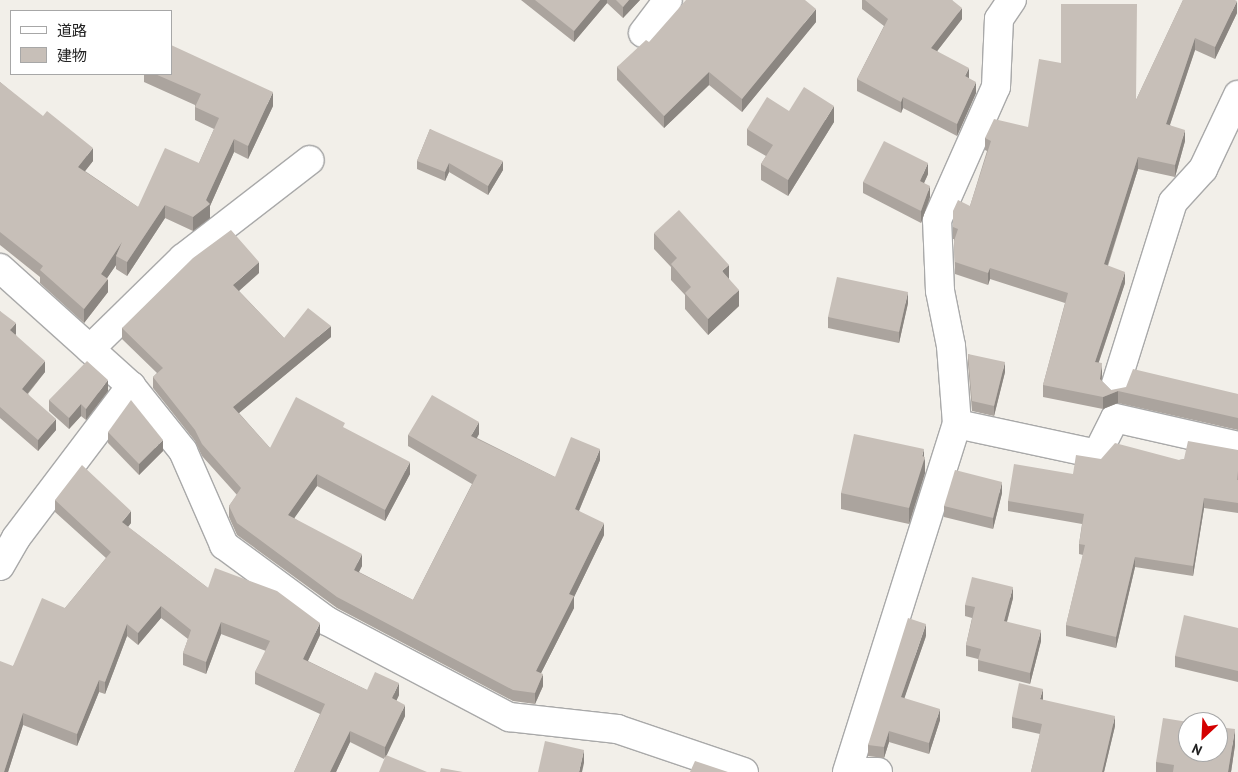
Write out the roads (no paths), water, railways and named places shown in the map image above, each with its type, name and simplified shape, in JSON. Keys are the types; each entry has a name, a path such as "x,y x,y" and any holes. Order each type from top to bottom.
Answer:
{"street":[{"path":"643,33 668,0"},
{"path":"846,772 956,424 951,346 940,291 937,220 996,87 998,19 1012,0"},
{"path":"1114,387 1173,202 1203,169 1238,95"},
{"path":"90,349 183,258 310,160"},
{"path":"0,268 131,386 183,451 224,545 327,621 509,717 617,729 744,772"},
{"path":"0,566 16,538 131,386"},
{"path":"956,424 1097,454 1115,418 1238,446"},
{"path":"864,772 878,772"}]}
